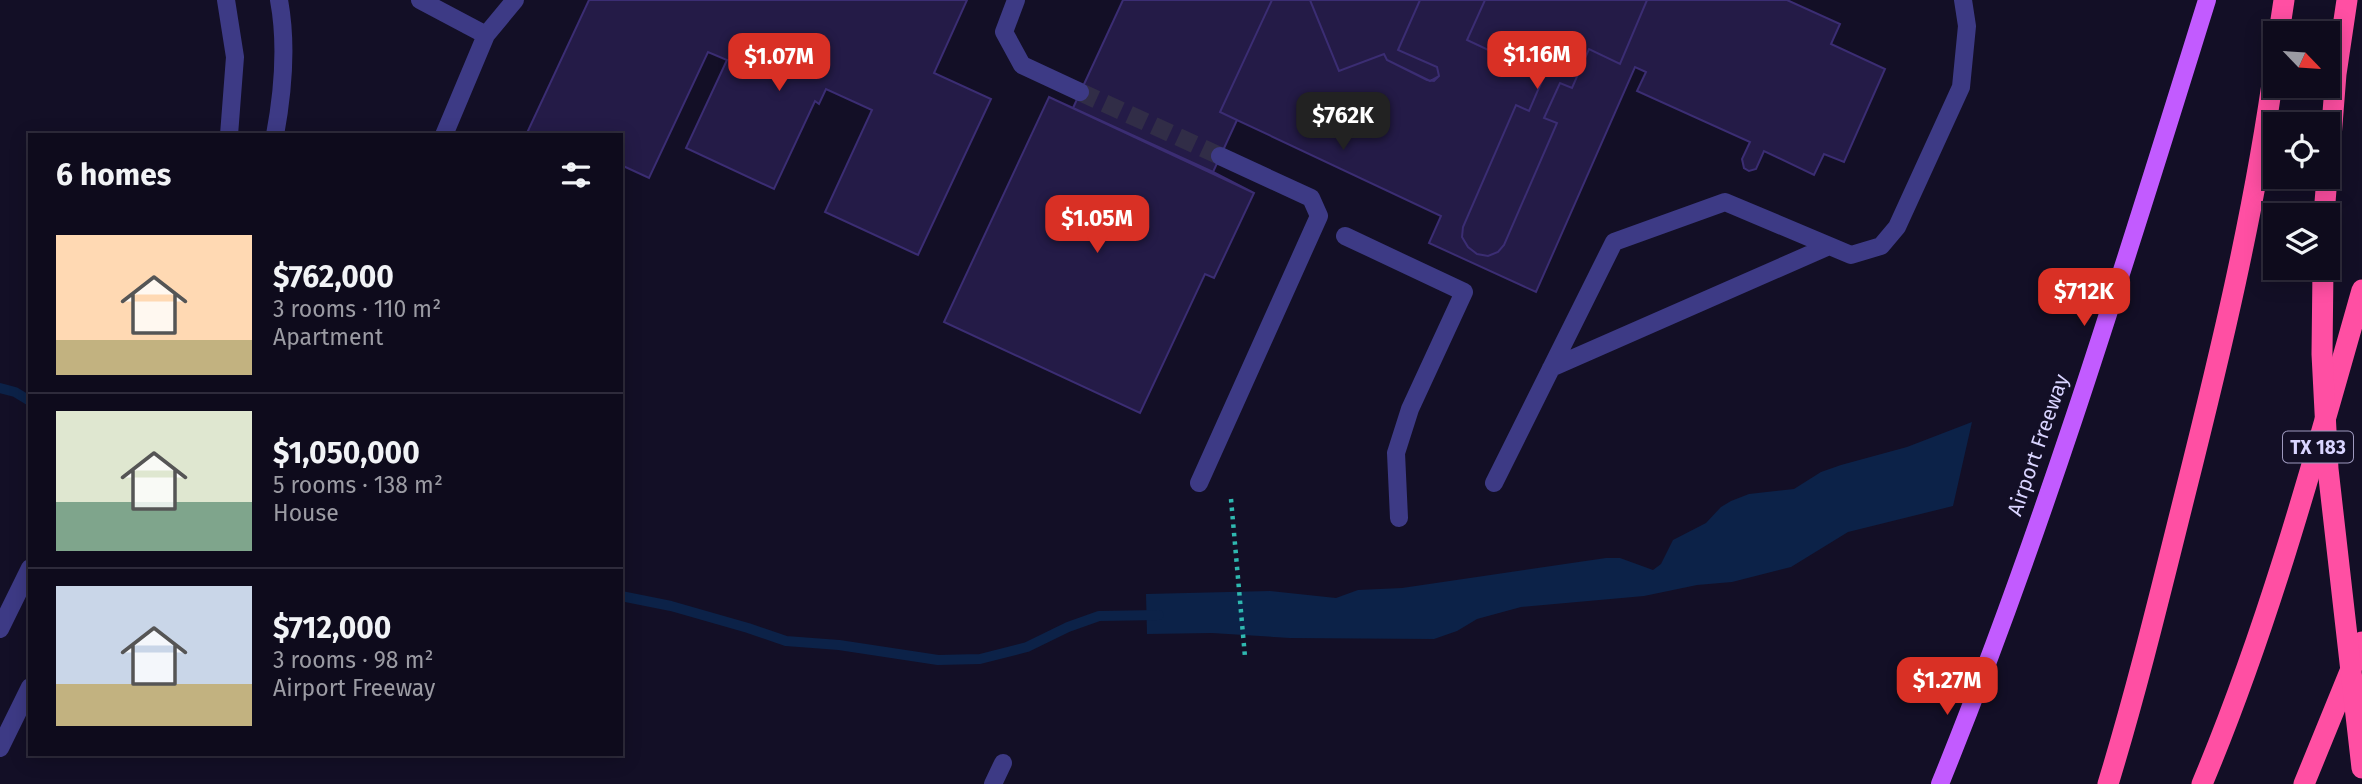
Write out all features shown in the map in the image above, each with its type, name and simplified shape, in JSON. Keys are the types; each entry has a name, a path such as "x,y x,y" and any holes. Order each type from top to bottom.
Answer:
{"highway":[{"path":"2281,21 2284,0"},
{"path":"2333,112 2347,0"},
{"path":"2108,784 2134,697 2218,367 2270,98"},
{"path":"2323,280 2322,354 2328,469 2362,768"},
{"name":"TX 183","path":"2202,784 2269,603 2313,464 2362,290"},
{"path":"2304,784 2362,642"}],"main road":[{"name":"Airport Freeway","path":"1940,784 1989,664 2111,305 2207,0"}],"street":[{"path":"226,0 236,57 229,133"},
{"path":"275,133 282,100 282,17 279,0"},
{"path":"420,0 486,35"},
{"path":"445,133 486,35 515,0"},
{"path":"1016,0 1004,32 1022,65 1080,92"},
{"path":"1494,483 1614,242 1725,202 1851,255 1881,246 1897,227 1961,87 1966,26 1963,0"},
{"path":"1199,483 1320,216 1311,198 1220,156"},
{"path":"1345,236 1464,292 1410,409 1396,453 1399,518"},
{"path":"1551,369 1829,246"},
{"path":"0,629 28,572"},
{"path":"0,748 28,691"},
{"path":"993,784 1003,762"}],"path":[{"path":"1231,499 1245,657"}],"water":[{"path":"1972,422 1953,506 1848,532 1791,567 1732,582 1697,585 1644,596 1521,607 1477,619 1457,631 1434,639 1290,638 1212,633 1147,634 1146,594 1270,591 1336,598 1358,590 1402,588 1606,558 1620,558 1653,570 1661,564 1673,540 1706,523 1721,507 1731,501 1749,494 1794,489 1821,472 1907,447"}],"building":[{"path":"589,0 967,0 934,73 991,99 918,255 825,212 872,110 826,89 819,104 815,101 774,189 686,148 727,60 708,52 649,178 623,166 623,133 527,133"},
{"path":"1123,0 1310,0 1339,71 1384,54 1387,60 1430,81 1439,76 1437,67 1398,50 1420,0 1485,0 1467,40 1544,76 1529,111 1516,105 1463,227 1462,237 1468,247 1477,254 1488,256 1498,252 1504,245 1557,123 1544,118 1560,83 1572,88 1589,49 1620,64 1647,0 1787,0 1840,24 1831,44 1885,69 1844,162 1824,154 1814,175 1764,151 1756,169 1749,171 1744,168 1742,159 1750,142 1637,91 1646,72 1635,67 1536,292 1429,243 1441,216 1237,120 1213,172 1254,193 1214,278 1205,274 1140,413 944,322 1049,97 1073,108"},
{"path":"1123,0 1272,0 1220,112 1237,120 1213,172 1073,108"},
{"path":"1310,0 1420,0 1398,50 1437,67 1439,76 1434,81 1427,80 1387,60 1384,54 1339,71"},
{"path":"1485,0 1647,0 1620,64 1589,49 1572,88 1560,83 1544,118 1557,123 1504,245 1498,252 1488,256 1477,254 1468,247 1462,237 1463,227 1516,105 1529,111 1544,76 1467,40"},
{"path":"1049,97 1254,193 1214,278 1205,274 1140,413 944,322"}],"waterway":[{"path":"0,388 15,392 28,400"},
{"path":"623,596 671,606 786,641 839,645 938,660 980,659 1027,647 1068,627 1099,616 1159,615"}],"tunnel":[{"path":"1080,92 1220,156"}]}
